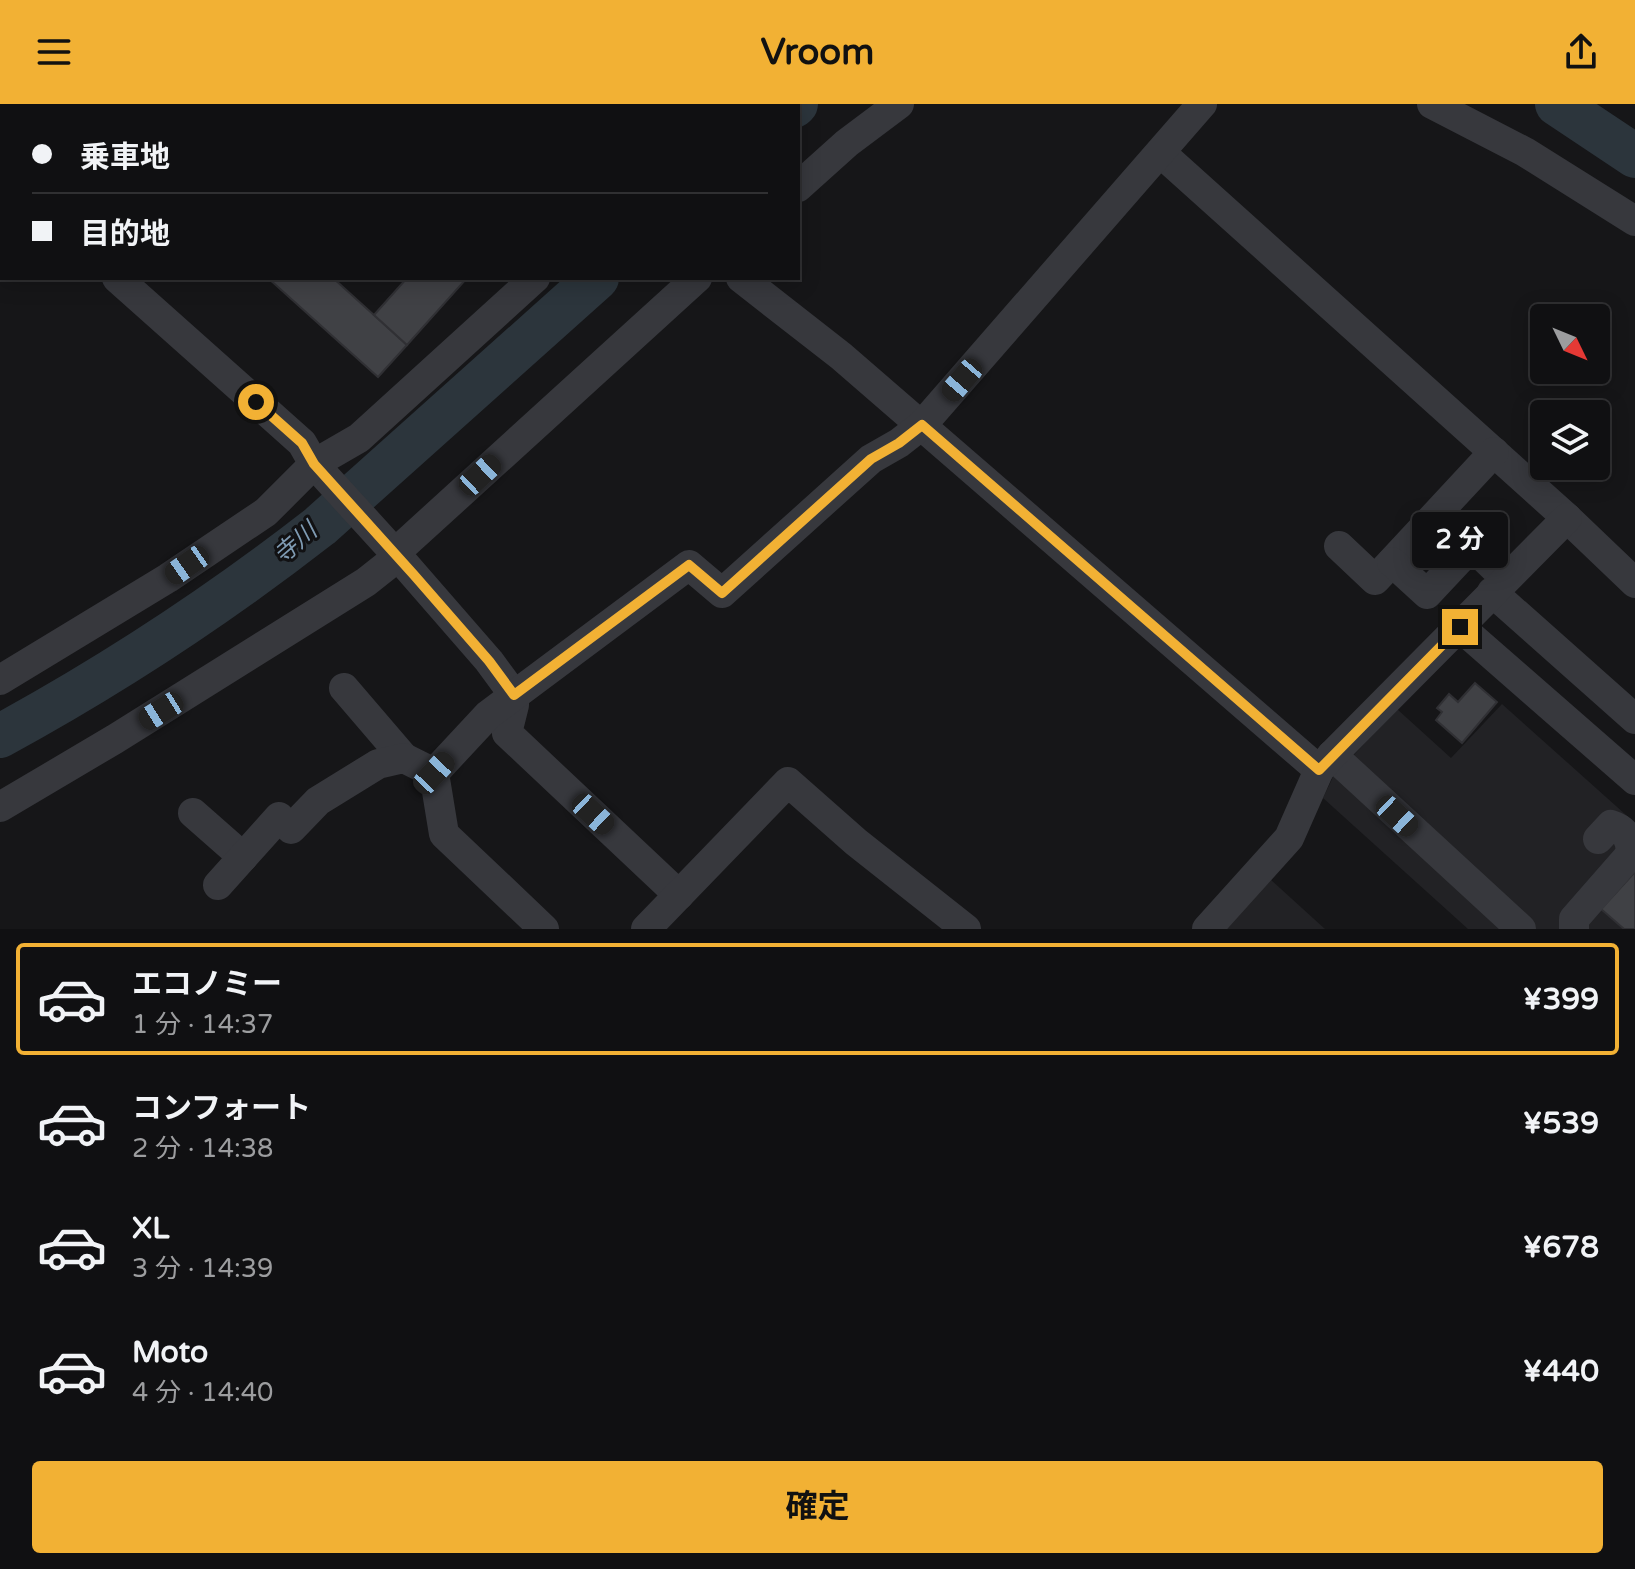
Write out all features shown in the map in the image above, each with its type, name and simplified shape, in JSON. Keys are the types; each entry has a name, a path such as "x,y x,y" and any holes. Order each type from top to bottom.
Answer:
{"street":[{"path":"800,185 847,143 899,104"},
{"path":"434,773 488,715 689,565 722,593 871,459 922,425 1202,104"},
{"path":"1432,104 1525,152 1635,221"},
{"path":"1161,153 1567,518 1635,583"},
{"path":"119,280 302,443 319,470 489,661 514,695 507,733 679,895"},
{"path":"0,680 168,578 266,512 359,438 533,280"},
{"path":"0,807 366,582 390,563 390,547 695,280"},
{"path":"744,280 841,356 1521,929"},
{"path":"1339,546 1375,580 1494,452"},
{"path":"1207,929 1289,838 1326,762 1567,518"},
{"path":"1392,562 1427,594 1472,546 1499,586 1635,719"},
{"path":"1460,627 1635,780"},
{"path":"344,688 404,758 434,773"},
{"path":"218,885 279,817 291,829 318,801 378,764 404,758"},
{"path":"434,773 444,834 544,929"},
{"path":"646,929 788,782 856,842 966,929"},
{"path":"193,813 243,857"},
{"path":"1574,929 1574,919 1630,855 1631,845 1618,827 1611,825 1598,839"}],"shaded area":[{"path":"1502,704 1635,823 1635,929 1468,929 1323,798 1333,777 1397,709 1451,758"},
{"path":"1270,879 1325,929 1223,929"}],"building":[{"path":"270,280 335,280 407,345 378,377"},
{"path":"405,280 465,280 407,345 374,315"},
{"path":"1475,683 1497,702 1462,743 1436,720 1442,712 1437,708 1449,694 1458,702"},
{"path":"1635,872 1635,929 1624,929 1601,909"}],"waterway":[{"path":"1557,104 1635,156"},
{"name":"寺川","path":"0,736 164,637 320,526 595,280"}],"route":[{"path":"256,402 302,443 314,464 489,661 514,695 689,565 722,593 871,459 922,425 1319,770 1460,627"}]}
